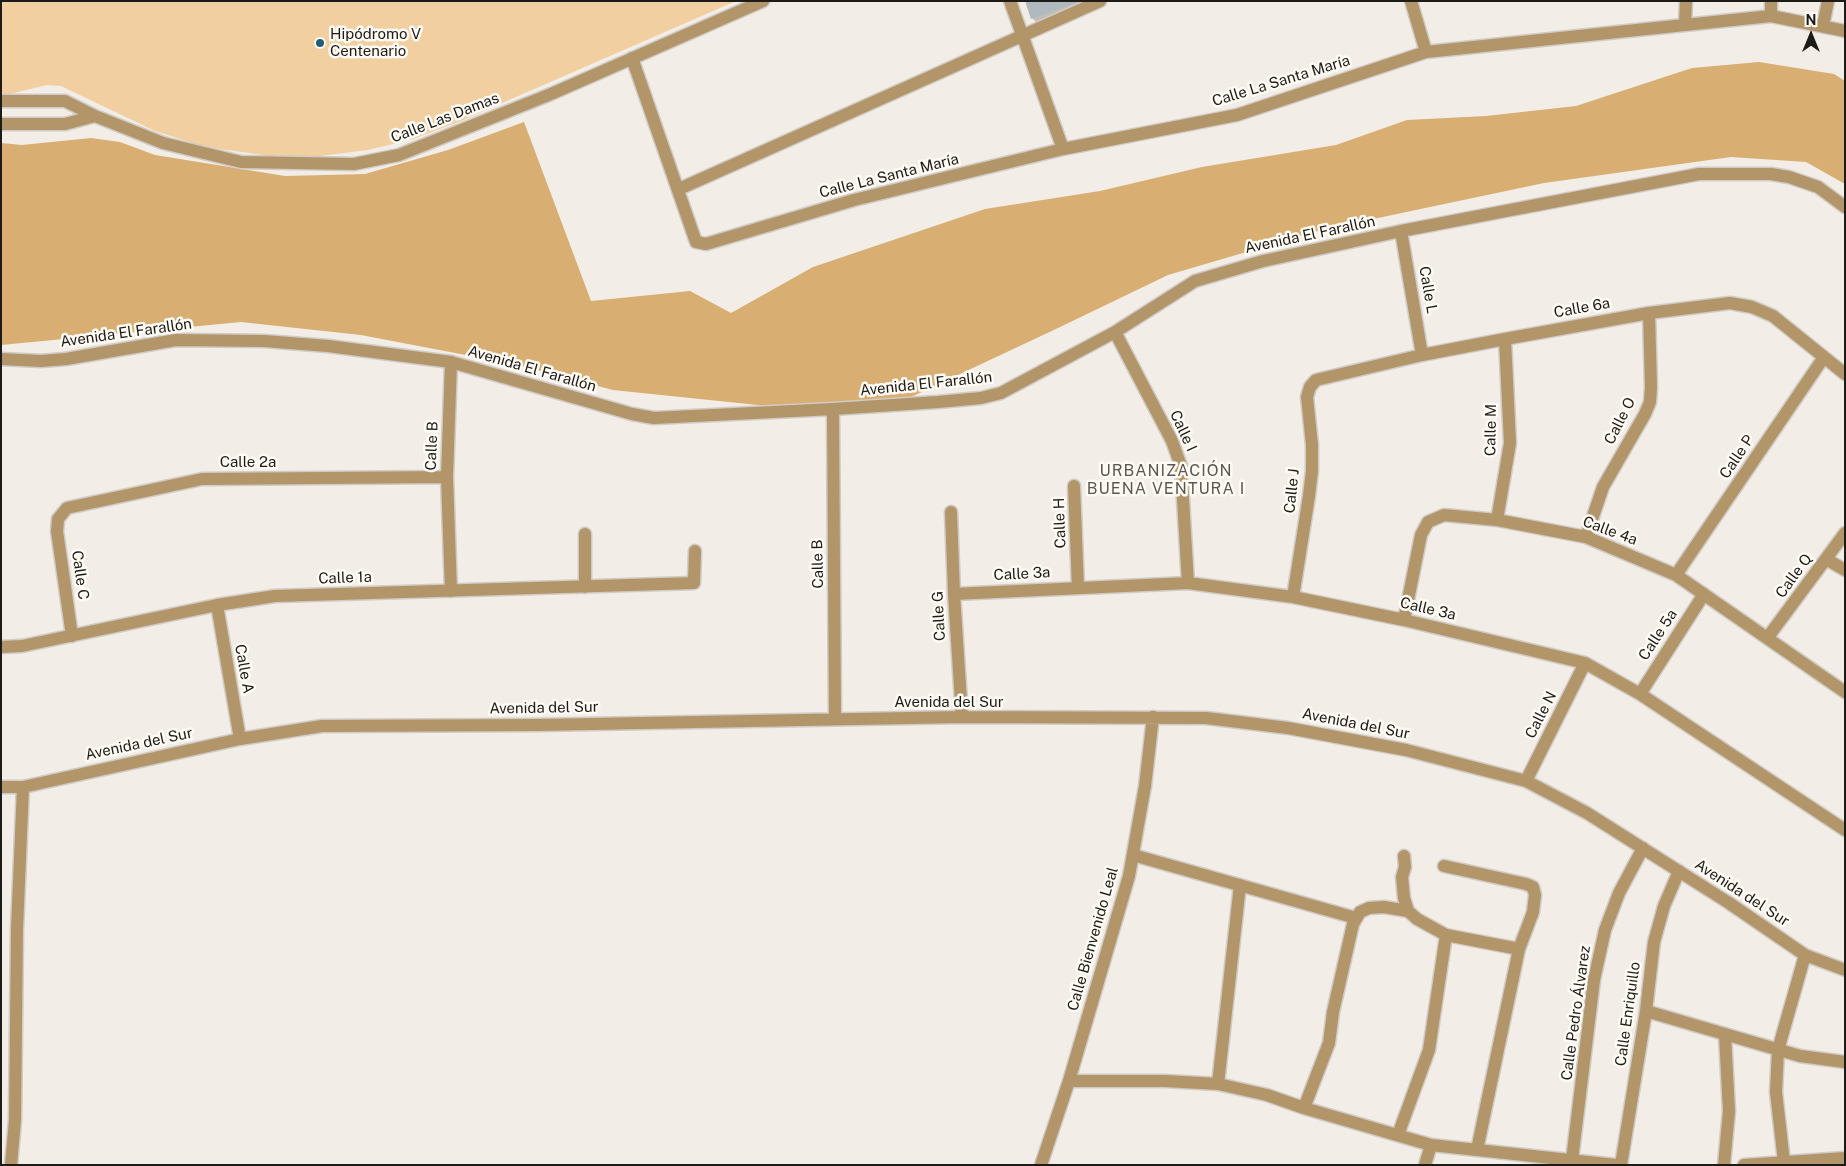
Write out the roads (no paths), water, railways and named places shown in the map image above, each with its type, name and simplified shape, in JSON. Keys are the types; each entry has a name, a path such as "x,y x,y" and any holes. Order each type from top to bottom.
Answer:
{"street":[{"name":"Calle Las Damas","path":"1,101 65,101 95,116 163,143 241,162 354,164 399,155 551,94 762,1"},
{"path":"1010,1 1063,149"},
{"path":"632,58 679,189 1100,1"},
{"path":"1411,1 1426,52"},
{"path":"1685,25 1686,1"},
{"path":"1771,1 1771,16"},
{"path":"1823,26 1828,1"},
{"name":"Calle La Santa María","path":"679,189 696,242 706,244 854,200 1063,149 1237,115 1426,52 1771,16 1845,32"},
{"path":"1,124 65,124 95,116"},
{"name":"Avenida El Farallón","path":"1,359 42,361 66,359 149,344 200,339 296,343 451,362 632,414 649,417 832,409 973,398 1001,393 1115,332 1184,287 1208,276 1263,261 1402,232 1709,173 1771,174 1789,177 1818,187 1845,207"},
{"name":"Calle L","path":"1402,232 1422,355"},
{"name":"Calle 6a","path":"1310,387 1316,380 1422,355 1648,313 1730,303 1752,307 1773,316 1845,374"},
{"name":"Calle O","path":"1586,537 1603,487 1650,402 1648,313"},
{"name":"Calle I","path":"1115,332 1172,441 1181,466 1188,583"},
{"name":"Calle M","path":"1497,520 1510,443 1504,339"},
{"name":"Calle P","path":"1676,575 1824,357"},
{"name":"Calle B","path":"451,362 447,477 451,591"},
{"name":"Calle J","path":"1293,597 1311,479 1312,445 1307,397 1310,387"},
{"name":"Calle B","path":"832,409 836,719"},
{"name":"Calle 2a","path":"58,519 67,508 202,479 447,477"},
{"name":"Calle H","path":"1074,486 1078,588"},
{"name":"Calle G","path":"951,512 962,717"},
{"name":"Calle 4a","path":"1404,620 1420,535 1428,522 1444,515 1497,520 1586,537 1676,575 1845,692"},
{"name":"Calle C","path":"58,519 57,531 72,636"},
{"name":"Calle Q","path":"1768,637 1845,533"},
{"path":"585,534 585,587"},
{"name":"Calle 1a","path":"1,647 22,646 217,605 275,596 694,583 695,551"},
{"path":"1826,559 1845,570"},
{"name":"Calle 3a","path":"954,594 1188,583 1293,597 1404,620 1585,663 1640,694 1845,830"},
{"name":"Calle 5a","path":"1640,694 1704,594"},
{"name":"Calle A","path":"217,605 240,739"},
{"name":"Calle N","path":"1526,781 1585,663"},
{"name":"Avenida del Sur","path":"1,787 23,786 240,739 322,726 962,717 1206,718 1288,728 1406,750 1526,781 1587,813 1729,902 1805,955 1845,970"},
{"name":"Calle Bienvenido Leal","path":"1041,1165 1069,1081 1130,876 1145,786 1153,717"},
{"path":"11,1165 15,1120 18,929 23,786"},
{"name":"Calle Pedro Álvarez","path":"1572,1160 1594,980 1605,930 1619,893 1643,848"},
{"path":"1133,855 1356,918"},
{"path":"1404,856 1405,867 1402,877 1404,898 1408,911 1417,919 1446,935 1519,949"},
{"path":"1444,866 1515,880 1533,887 1535,895 1533,912 1519,949 1477,1150"},
{"name":"Calle Enriquillo","path":"1621,1165 1658,923 1679,872"},
{"path":"1218,1084 1240,885"},
{"path":"1304,1108 1329,1043 1333,1012 1356,918 1360,912 1369,908 1384,907 1408,911"},
{"path":"1398,1134 1429,1050 1446,935"},
{"path":"1784,1162 1776,1092 1778,1050 1805,955"},
{"path":"1646,1011 1800,1056 1845,1062"},
{"path":"1724,1165 1729,1112 1725,1035"},
{"path":"1069,1081 1218,1084 1267,1095 1304,1108 1431,1145 1616,1165"},
{"path":"1425,1165 1431,1145"},
{"path":"1744,1165 1845,1158"}],"place":[{"name":"Hipódromo V Centenario","path":"320,43"}],"district":[{"name":"URBANIZACIÓN BUENA VENTURA I","path":"1166,480"}]}
